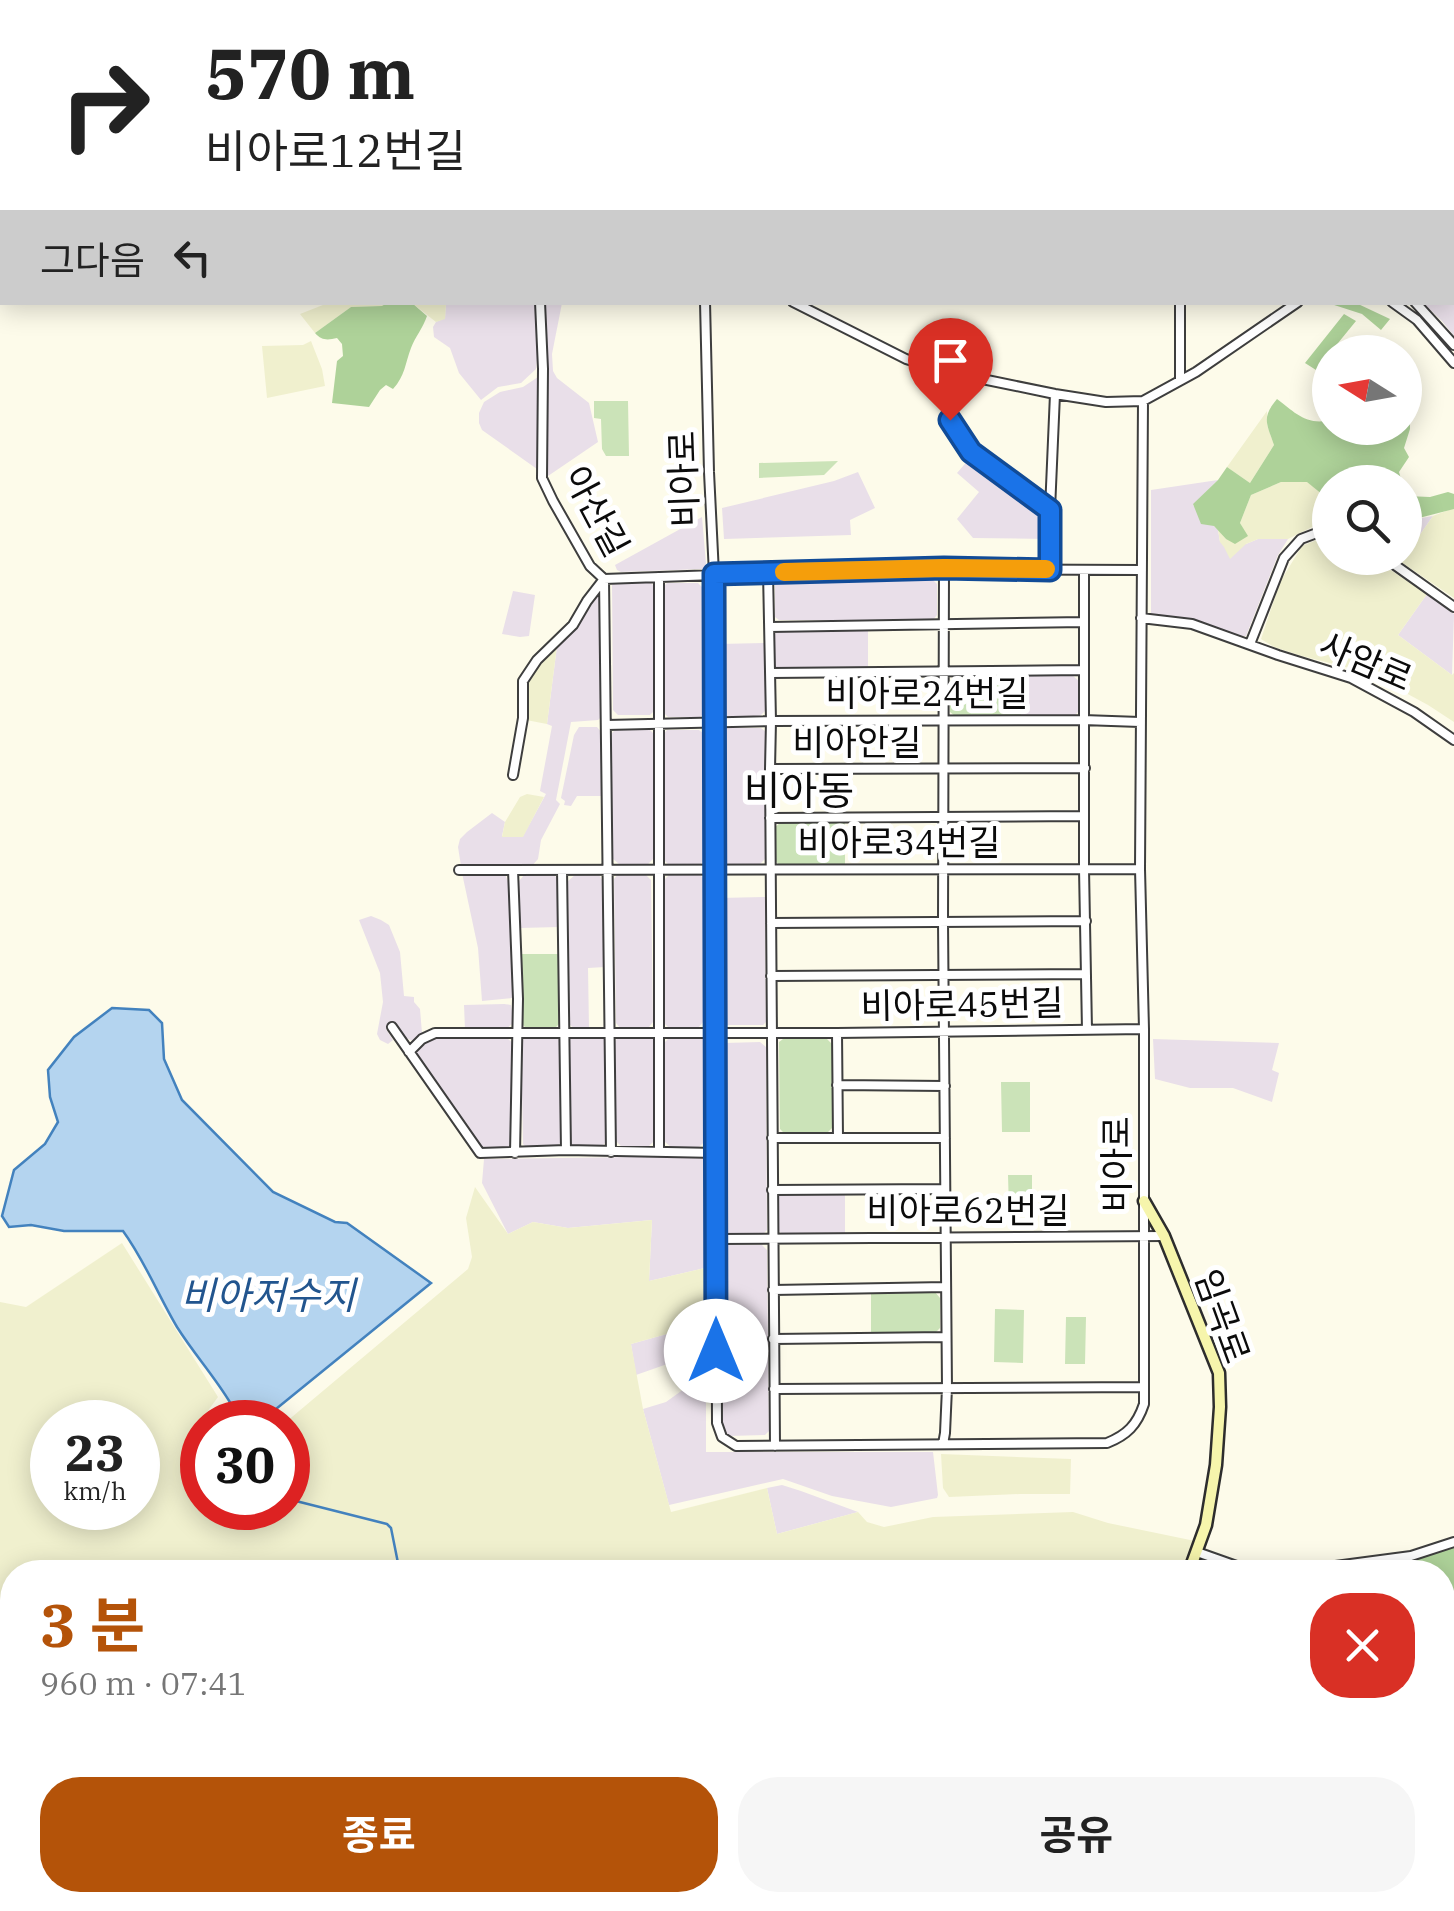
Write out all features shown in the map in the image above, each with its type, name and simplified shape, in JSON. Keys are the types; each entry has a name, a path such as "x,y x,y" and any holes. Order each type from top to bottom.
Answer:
{"main road":[{"name":"임곡로","path":"1144,1200 1164,1236 1219,1373 1216,1464 1206,1525 1194,1560"}],"street":[{"name":"아산길","path":"513,775 523,718 523,681 538,660 574,625 604,579 590,566 542,478 540,305"},
{"name":"비아로","path":"706,305 714,574 716,1423 728,1443 736,1446 1107,1443 1132,1430 1140,1418 1144,1404 1140,870 1143,400"},
{"path":"798,305 896,355 948,372 1106,402 1143,400 1209,364 1294,305"},
{"path":"1180,305 1180,380"},
{"path":"1394,305 1417,320 1454,363"},
{"path":"1418,305 1454,345"},
{"path":"948,372 945,404 964,443 1050,510"},
{"path":"1050,570 1055,394"},
{"path":"1250,644 1284,558 1301,539 1312,535"},
{"path":"611,1152 604,579 944,568 1142,570"},
{"name":"비아안길","path":"943,1444 947,1388 944,568"},
{"path":"1084,570 1084,869"},
{"path":"768,572 771,721"},
{"path":"1409,575 1454,607"},
{"path":"659,577 659,1152"},
{"name":"사암로","path":"1141,618 1192,624 1351,678 1414,712 1454,740"},
{"path":"770,626 1084,622"},
{"name":"비아안길","path":"771,673 1084,670"},
{"name":"비아로24번길","path":"607,725 771,721 1140,722"},
{"name":"비아로34번길","path":"770,818 771,721"},
{"name":"비아안길","path":"770,770 1085,768"},
{"path":"775,1446 770,818 1084,816"},
{"name":"비아로45번길","path":"1084,869 1087,1030"},
{"name":"비아로34번길","path":"460,870 1140,870"},
{"path":"513,870 515,1152"},
{"path":"562,870 566,1150"},
{"path":"771,923 1086,921"},
{"path":"772,976 1086,974"},
{"path":"392,1027 480,1153 717,1152"},
{"name":"비아로45번길","path":"409,1052 434,1033 837,1034 1144,1029"},
{"name":"비아로45번길","path":"837,1034 837,1085"},
{"path":"838,1138 837,1085 945,1086"},
{"path":"772,1138 946,1138"},
{"path":"772,1190 945,1189"},
{"name":"비아로62번길","path":"716,1239 1164,1236"},
{"path":"773,1290 946,1288"},
{"path":"773,1338 946,1337"},
{"path":"774,1389 1144,1387"},
{"path":"1381,1560 1411,1556 1454,1542"},
{"path":"1197,1552 1220,1560"}],"shaded area":[{"path":"446,305 535,305 536,369 521,383 498,387 481,400 459,373 450,348 434,337 433,327 445,318"},
{"path":"543,305 562,305 552,354 553,371 589,403 598,442 548,476"},
{"path":"1425,305 1454,305 1454,336"},
{"path":"538,377 537,469 482,430 479,413 484,402 500,392 523,387"},
{"path":"970,458 1040,511 1046,521 1046,539 973,538 957,519 979,492 957,473"},
{"path":"858,472 875,508 850,520 851,535 724,539 722,508"},
{"path":"1218,480 1193,505 1218,530 1220,542 1246,544 1258,539 1288,539 1246,636 1181,618 1151,615 1151,490"},
{"path":"1433,516 1422,532 1422,518"},
{"path":"702,517 706,564 703,569 617,570 615,565"},
{"path":"648,580 653,585 654,711 650,715 618,715 613,710 612,585 617,581"},
{"path":"779,580 933,580 937,584 937,615 933,620 779,620 775,617 775,585"},
{"path":"667,583 698,583 703,588 704,713 700,717 668,717 663,712 662,588"},
{"path":"600,590 603,715 598,720 571,722 556,800 560,804 541,840 538,859 531,867 461,866 458,847 467,832 492,813 505,822 502,836 523,836 546,794 540,791 552,726 547,724 557,646 575,630"},
{"path":"513,591 535,595 529,636 502,634"},
{"path":"1427,594 1454,614 1452,675 1398,635"},
{"path":"779,630 868,630 868,670 780,670 774,666 774,635"},
{"path":"765,643 766,710 760,716 726,716 720,710 719,644"},
{"path":"1072,675 1080,682 1079,711 1074,716 1021,716 1021,676"},
{"path":"579,727 597,727 603,734 604,796 577,796 571,806 564,805 561,798"},
{"path":"647,727 653,733 653,859 648,864 619,864 612,858 612,733 617,728"},
{"path":"726,728 761,728 766,732 766,858 760,864 726,864 720,858 720,734"},
{"path":"667,730 699,730 704,734 701,864 668,864 663,859 663,735"},
{"path":"504,872 509,884 514,995 482,1001 478,948 462,873"},
{"path":"525,874 553,874 559,880 559,927 520,928 519,881"},
{"path":"618,874 645,874 651,880 653,1022 649,1027 620,1028 616,1023 614,879"},
{"path":"575,875 599,875 604,883 605,967 588,968 589,1028 575,1029 569,1024 568,881"},
{"path":"669,875 700,875 704,879 705,1020 698,1028 669,1028 663,1022 662,882"},
{"path":"765,897 766,1022 726,1025 719,1019 719,898"},
{"path":"371,916 389,925 400,952 404,996 414,997 420,1009 422,1033 413,1041 404,1037 394,1023 386,1029 393,1040 388,1044 377,1034 383,1002 380,973 359,920"},
{"path":"464,1005 511,1005 512,1011 512,1024 506,1029 465,1029"},
{"path":"604,1036 608,1040 609,1139 602,1146 574,1147 569,1142 568,1041 572,1037"},
{"path":"651,1036 655,1040 656,1139 649,1146 621,1146 616,1141 614,1042 619,1037"},
{"path":"701,1037 705,1041 706,1140 699,1147 671,1147 665,1142 664,1043 669,1038"},
{"path":"525,1038 557,1038 561,1042 562,1141 555,1148 527,1148 523,1144 521,1042"},
{"path":"431,1039 508,1039 513,1043 511,1146 507,1149 480,1148 415,1053"},
{"path":"1153,1039 1279,1043 1272,1070 1279,1073 1272,1102 1233,1088 1190,1088 1155,1079"},
{"path":"760,1042 766,1047 767,1230 727,1233 721,1227 719,1049 725,1043"},
{"path":"703,1156 707,1167 705,1268 649,1281 652,1220 568,1228 533,1222 508,1234 482,1183 484,1159"},
{"path":"782,1193 845,1193 845,1235 784,1235 776,1229 776,1199"},
{"path":"727,1245 762,1245 767,1250 769,1431 765,1435 729,1436 723,1429 721,1251"},
{"path":"706,1323 707,1350 636,1375 631,1344"},
{"path":"706,1385 706,1452 933,1452 937,1498 891,1507 832,1496 783,1479 669,1505 643,1409 666,1402 684,1389"},
{"path":"782,1485 858,1512 777,1534 767,1488"}],"green space":[{"path":"323,305 384,305 351,307 315,333 300,314"},
{"path":"414,305 427,316 400,379 393,389 386,385 380,390 369,407 332,403 342,344 337,338 325,339 315,333 351,307"},
{"path":"415,305 446,305 445,319 436,322"},
{"path":"1334,305 1360,305 1390,319 1381,330 1362,314"},
{"path":"1344,314 1356,321 1345,335 1327,335"},
{"path":"311,341 325,386 267,398 262,346 303,345"},
{"path":"1277,399 1312,420 1312,445 1405,445 1409,457 1404,465 1312,465 1312,486 1307,482 1281,482 1251,495 1240,523 1248,536 1235,544 1214,526 1201,524 1193,504 1227,467 1250,483 1274,445 1267,416"},
{"path":"594,401 628,401 629,456 606,456 602,449 601,419 594,418"},
{"path":"1267,411 1274,445 1250,483 1227,467"},
{"path":"838,461 824,475 759,478 759,463"},
{"path":"1281,482 1308,482 1312,485 1312,527 1288,539 1258,539 1230,559 1218,530 1226,539 1247,536 1240,523 1251,495"},
{"path":"1454,494 1454,509 1422,517 1422,497"},
{"path":"1454,509 1454,598 1420,575 1422,532 1433,516"},
{"path":"1312,542 1312,575 1398,575 1427,594 1398,635 1454,673 1454,722 1369,673 1302,656 1261,639 1280,582 1302,546"},
{"path":"557,646 547,724 526,720 526,683 540,661"},
{"path":"955,676 1021,676 1021,716 955,716 950,712 950,681"},
{"path":"520,797 544,797 523,837 502,837 505,822"},
{"path":"780,823 845,823 845,865 780,866 774,859 774,828"},
{"path":"520,954 560,954 560,1023 555,1028 527,1029 521,1023"},
{"path":"827,1039 832,1044 833,1127 827,1133 785,1134 780,1129 779,1042"},
{"path":"1001,1082 1030,1082 1030,1132 1002,1132"},
{"path":"1008,1175 1032,1175 1032,1210 1009,1210"},
{"path":"475,1187 508,1234 533,1222 568,1228 652,1220 649,1281 705,1268 706,1323 631,1344 643,1409 671,1512 767,1488 777,1534 858,1512 867,1522 884,1527 933,1517 1073,1512 1195,1541 1189,1560 0,1560 0,1302 26,1307 122,1243 218,1397 180,1400 180,1530 310,1530 310,1402 468,1269 472,1257 466,1218"},
{"path":"935,1292 940,1298 940,1328 935,1333 871,1334 871,1294"},
{"path":"995,1309 1024,1310 1023,1363 994,1362"},
{"path":"1066,1317 1086,1317 1085,1364 1065,1364"},
{"path":"941,1454 1071,1459 1070,1494 949,1497 943,1488"},
{"path":"1454,1545 1454,1560 1376,1560"}],"water":[{"name":"비아저수지","path":"112,1008 149,1010 162,1023 164,1059 182,1100 273,1192 335,1222 347,1223 431,1283 287,1400 228,1400 177,1327 123,1231 9,1227 2,1216 14,1170 45,1144 58,1122 50,1097 48,1070 74,1037"}],"waterway":[{"path":"310,1505 387,1524 397,1560"}],"slow traffic":[{"path":"784,572 1046,569"}],"district":[{"name":"비아동","path":"799,790"}],"route":[{"path":"716,1351 714,574 944,568 1050,570 1050,510 971,452 950,420"}]}
